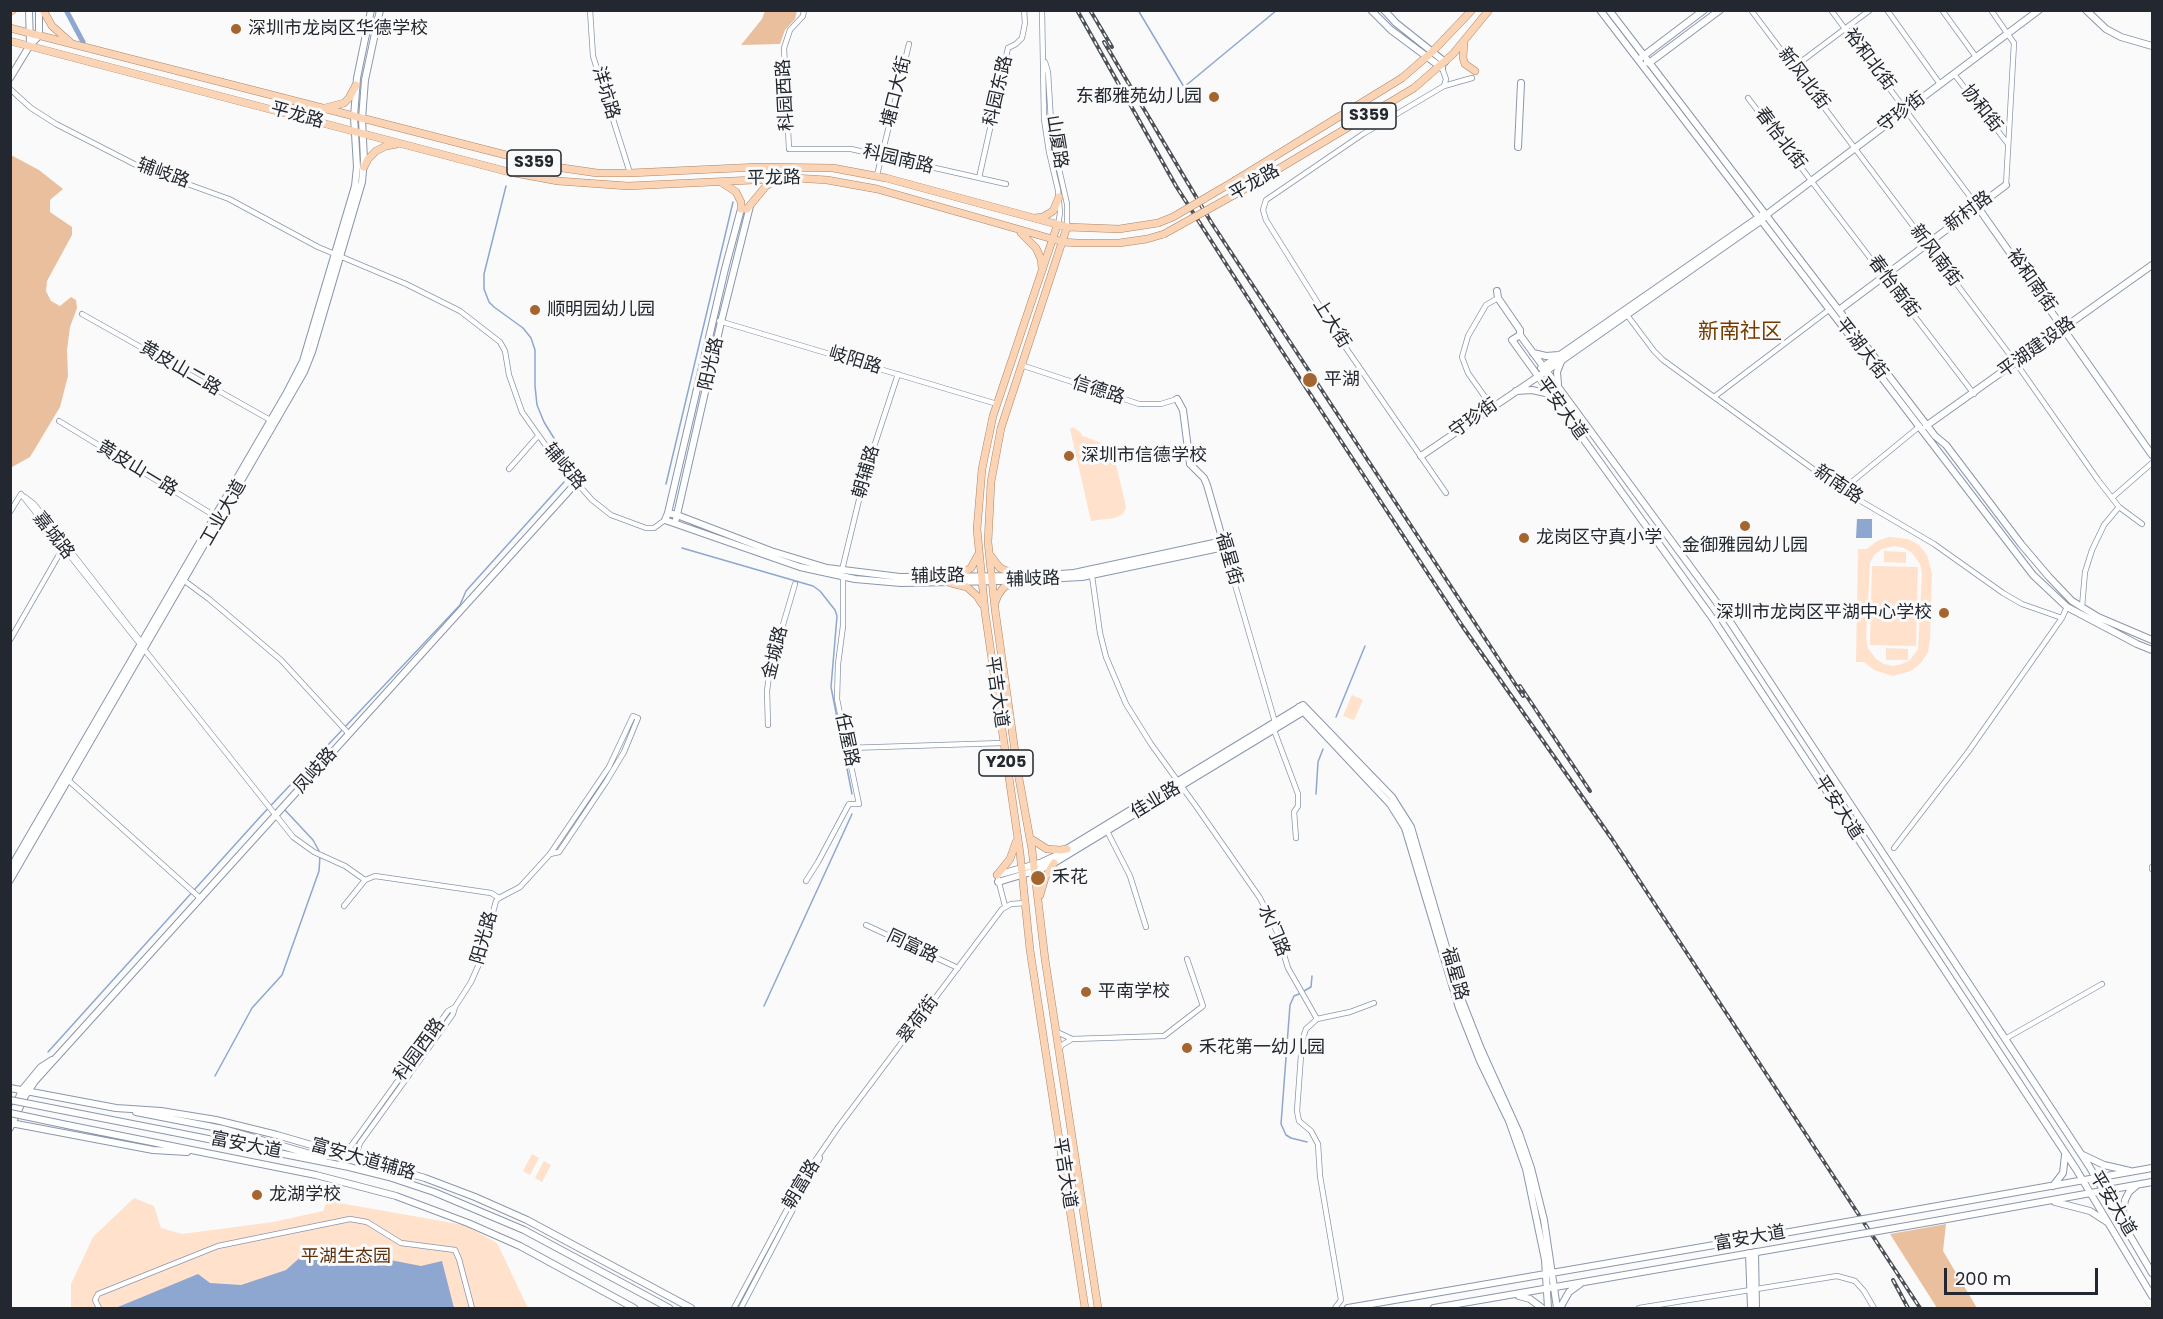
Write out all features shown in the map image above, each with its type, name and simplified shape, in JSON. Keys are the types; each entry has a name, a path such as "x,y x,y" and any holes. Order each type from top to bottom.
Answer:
{"main road":[{"path":"41,10 57,32 69,42 81,47"},
{"name":"平龙路","path":"10,28 549,166 597,172 630,173 813,166 850,170 1057,225 1119,229 1158,223 1173,217 1402,78 1429,55 1472,10"},
{"name":"平龙路","path":"10,41 518,174 568,182 628,186 715,181 827,180 858,184 1063,242 1119,243 1164,234 1394,102 1442,65 1489,10"},
{"path":"1465,40 1462,46 1463,58 1473,75"},
{"path":"319,108 329,108 344,103 356,85"},
{"path":"364,167 371,155 381,148 406,145"},
{"path":"715,181 736,192 741,202 741,209 747,209 766,186 783,179"},
{"path":"1029,218 1043,217 1053,211 1059,197"},
{"name":"平吉大道","path":"1057,225 997,404 987,444 980,486 978,549 1017,833 1027,924 1085,1308"},
{"name":"平吉大道","path":"1067,227 1001,428 993,464 988,549 1018,773 1030,837 1040,922 1098,1308"},
{"path":"1014,228 1027,237 1036,248 1041,259 1041,274"},
{"path":"978,549 976,560 970,568 953,580 972,591 985,612"},
{"path":"988,549 997,565 1018,578 1001,591 996,599 995,609"},
{"path":"1014,816 1026,814"},
{"path":"998,878 1013,853 1017,833"},
{"path":"1030,837 1035,843 1047,849 1067,849"},
{"path":"1039,906 1042,884 1054,863"},
{"path":"1027,924 1040,922"}],"street":[{"path":"29,10 30,45"},
{"path":"10,78 30,45 39,36 41,10"},
{"name":"工业大道","path":"182,579 303,361 360,192 364,167 354,117 360,56 370,10"},
{"name":"工业大道","path":"10,869 278,420 308,363 338,256 356,179 365,80 380,10"},
{"name":"洋坑路","path":"590,10 593,56 630,173"},
{"name":"科园西路","path":"789,149 784,48 790,30 803,15 804,10"},
{"name":"科园东路","path":"979,178 1008,48 1022,38 1025,23 1024,10"},
{"name":"山厦路","path":"1042,10 1045,130 1059,197 1057,225"},
{"path":"1371,10 1442,65 1446,79 1444,86"},
{"path":"1384,10 1429,55"},
{"name":"平湖大街","path":"1600,10 2049,577 2072,601 2118,626 2152,640"},
{"name":"平湖大街","path":"1609,10 1640,58 1649,63 1830,309 2020,559 2067,607 2110,631 2152,650"},
{"path":"1640,58 1704,10"},
{"path":"1649,63 1720,10"},
{"name":"新风北街","path":"1751,10 1854,148"},
{"name":"裕和北街","path":"1831,10 1906,110"},
{"path":"1794,68 1870,10"},
{"path":"1887,10 1940,84"},
{"path":"1942,10 1976,57"},
{"path":"1991,10 2007,34"},
{"name":"守珍街","path":"1562,357 1627,315 1762,217 2039,10"},
{"path":"2086,10 2106,28 2121,37 2152,46"},
{"name":"新村路","path":"1839,310 2006,185 2014,43 2007,34"},
{"name":"塘口大街","path":"877,176 909,44"},
{"name":"山厦路","path":"1044,57 1048,72 1053,138 1067,204 1067,227"},
{"name":"协和街","path":"1954,74 2008,144"},
{"path":"1444,86 1473,75"},
{"path":"1518,147 1521,83"},
{"name":"上大街","path":"1444,86 1363,134 1266,200 1263,210 1266,220 1346,348 1446,494"},
{"name":"辅岐路","path":"10,89 31,108 70,132 138,166 229,199 306,241 460,311 497,338 505,351 508,375 520,407 538,436 598,506 618,518 650,529 665,520 676,518"},
{"name":"春怡北街","path":"1748,98 1811,180"},
{"name":"裕和南街","path":"1906,110 1977,206 2152,455"},
{"name":"新风南街","path":"1854,148 2016,363 2098,480 2120,507 2142,524"},
{"name":"科园南路","path":"789,149 851,149 1006,184"},
{"name":"春怡南街","path":"1811,180 1974,394"},
{"name":"阳光路","path":"676,518 750,206"},
{"name":"阳光路","path":"668,513 741,209"},
{"name":"守珍街","path":"1421,456 1762,217"},
{"name":"平湖建设路","path":"1928,426 2152,265"},
{"path":"1492,407 1468,373 1462,357 1468,336 1486,305 1498,298 1497,291"},
{"name":"平安大道","path":"1498,298 1520,330 1520,335 1706,585 1747,646 2097,1179 2152,1272"},
{"path":"1714,397 1830,309"},
{"name":"黄皮山二路","path":"82,314 270,422"},
{"name":"新南路","path":"1627,315 1654,351 1842,490 1934,544 2003,593 2022,604 2062,618"},
{"name":"岐阳路","path":"713,319 997,404"},
{"name":"平安大道","path":"1520,335 1512,340 1736,654 2084,1181 2152,1296"},
{"path":"1533,352 1562,357 1557,372 1559,387"},
{"name":"信德路","path":"1021,365 1139,404 1161,404 1177,399"},
{"name":"朝辅路","path":"842,573 866,471 898,374"},
{"path":"1513,392 1532,390 1546,392 1552,396"},
{"name":"福星街","path":"1177,399 1183,410 1190,464 1204,478 1275,722"},
{"path":"270,422 278,420"},
{"name":"黄皮山一路","path":"59,421 215,516"},
{"path":"1842,490 1920,426 1928,426"},
{"path":"509,469 538,436"},
{"path":"2113,497 2152,463"},
{"name":"凤岐路","path":"11,1125 25,1091 277,814 346,730 576,483"},
{"name":"嘉城路","path":"11,508 21,494 64,545 293,837 314,852 345,866 365,880"},
{"path":"2082,607 2085,572 2092,550 2104,525 2120,507"},
{"path":"665,520 668,513"},
{"name":"辅歧路","path":"668,513 676,518 780,554 842,573 953,580 981,579"},
{"path":"1018,578 1101,568 1223,544"},
{"name":"辅岐路","path":"981,579 1092,576 1223,544"},
{"path":"10,640 64,545"},
{"name":"任屋路","path":"806,881 849,804 859,804 836,686 843,626 842,573"},
{"name":"水门路","path":"1092,576 1100,633 1118,688 1139,726 1260,898 1277,932 1288,968 1317,1019"},
{"path":"182,579 281,660 346,730"},
{"name":"金城路","path":"768,725 767,691 770,669 795,584"},
{"path":"1894,848 1968,752 2062,618 2067,607"},
{"name":"工业大道","path":"10,880 16,857 69,780 142,646"},
{"path":"1736,654 1747,646"},
{"name":"佳业路","path":"998,878 1054,863 1275,722 1303,708"},
{"name":"佳业路","path":"1034,868 1274,730 1303,708"},
{"name":"福星路","path":"1303,708 1390,804 1405,828 1459,1008 1521,1155 1549,1274"},
{"name":"阳光路","path":"455,1007 476,972 494,906 499,898 520,887 550,854 609,768 635,717"},
{"path":"1274,730 1298,794 1298,806 1294,813 1296,837"},
{"path":"848,747 1004,743"},
{"path":"69,780 200,898"},
{"path":"1107,831 1131,876 1146,927"},
{"path":"345,906 365,880 382,877 491,893 499,898"},
{"path":"998,878 1005,906 1025,903"},
{"name":"翠荷街","path":"822,1152 839,1126 1005,906"},
{"name":"同富路","path":"866,926 958,969"},
{"path":"1056,1030 1060,1035 1072,1039 1164,1036 1203,1005 1187,959"},
{"path":"2005,1039 2102,984"},
{"path":"1335,1308 1341,1300 1320,1176 1318,1144 1311,1131 1299,1121 1297,1111 1302,1041 1306,1029 1317,1019 1374,1004"},
{"name":"科园西路","path":"338,1153 351,1146 448,1011 455,1007"},
{"name":"科园西路","path":"361,1159 357,1152 360,1143 453,1014 455,1007"},
{"path":"1059,1051 1062,1045 1072,1039"},
{"name":"富安大道辅路","path":"10,1088 116,1108 161,1111 216,1120 425,1178 491,1203 691,1308"},
{"name":"富安大道","path":"10,1100 371,1172 434,1192 503,1221 544,1240 669,1308"},
{"path":"116,1108 223,1129 371,1172"},
{"name":"富安大道","path":"10,1113 337,1179 419,1204 520,1246 634,1308"},
{"path":"11,1125 153,1150 205,1152"},
{"name":"朝富路","path":"734,1308 806,1174 822,1152"},
{"name":"朝富路","path":"741,1308 822,1152"},
{"path":"2050,1187 2059,1180 2063,1173 2066,1162 2065,1152"},
{"path":"2080,1153 2113,1168 2139,1171"},
{"name":"富安大道","path":"1348,1308 2152,1168"},
{"name":"富安大道","path":"1434,1308 2152,1182"},
{"path":"2125,1226 2123,1216 2125,1200 2131,1189 2139,1184"},
{"path":"2046,1201 2082,1208 2098,1215 2110,1225"},
{"path":"99,1308 95,1300 98,1294 218,1246 350,1219 367,1222 401,1243 455,1250 472,1308"},
{"path":"1752,1253 1756,1308"},
{"path":"1608,1263 1610,1278"},
{"path":"1549,1274 1555,1287 1558,1308"},
{"path":"1548,1308 1549,1274"},
{"path":"1639,1308 1830,1277 1850,1278 1860,1286 1874,1308"},
{"path":"1558,1308 1569,1292 1585,1282"},
{"path":"1473,1287 1475,1301"},
{"path":"1750,1308 1753,1289"},
{"path":"658,1290 680,1308"},
{"path":"1510,1295 1530,1299 1542,1308"}],"green space":[{"path":"1073,427 1083,436 1112,447 1126,507 1123,514 1114,518 1091,521 1070,429"},
{"path":"1889,537 1908,539 1919,545 1927,555 1932,573 1928,652 1921,663 1911,671 1893,676 1874,670 1864,662 1856,662 1858,549 1867,549 1877,541","holes":["1895,546 1912,553 1920,564 1922,573 1918,649 1910,660 1893,666 1876,659 1868,648 1866,638 1870,563 1874,555 1882,549"]},
{"path":"1884,551 1906,552 1906,563 1884,562"},
{"path":"1872,566 1918,567 1916,646 1870,645"},
{"path":"1886,648 1908,649 1908,660 1886,660"},
{"path":"1352,695 1363,700 1354,720 1343,716"},
{"path":"532,1154 539,1158 530,1175 523,1171"},
{"path":"544,1161 551,1165 542,1182 535,1178"},
{"name":"平湖生态园","path":"134,1198 154,1206 161,1228 182,1234 273,1222 323,1211 328,1199 464,1225 497,1243 528,1308 71,1308 71,1284 93,1237"}],"shaded area":[{"path":"765,11 797,11 795,19 785,30 780,44 741,45 762,19"},
{"path":"11,155 39,170 63,189 50,200 50,212 72,227 72,235 47,281 46,291 51,301 60,306 71,297 76,300 77,308 70,327 67,350 68,376 60,407 30,457 10,467"},
{"path":"1946,1224 1943,1251 1977,1308 1937,1308 1890,1234"}],"water":[{"path":"1857,519 1872,519 1872,538 1856,538"},
{"path":"323,1247 421,1266 442,1261 454,1308 118,1308 198,1274 210,1283 241,1285 286,1270 304,1254"}],"waterway":[{"path":"66,10 83,42"},
{"path":"1138,10 1184,87 1277,10"},
{"path":"506,186 484,274 484,289 489,302 523,328 531,338 535,350 537,405 544,422 565,456"},
{"path":"666,484 733,202"},
{"path":"48,1052 260,817 460,605 466,591 564,482"},
{"path":"682,548 813,586 835,610 837,616 831,687 852,794"},
{"path":"1336,717 1365,646"},
{"path":"1316,794 1318,762 1323,749"},
{"path":"284,809 313,840 319,851"},
{"path":"764,1006 852,814"},
{"path":"215,1076 252,1008 282,975 319,871 320,856"},
{"path":"1304,991 1311,987 1312,976"},
{"path":"1299,994 1294,996 1290,1005 1281,1124 1286,1135 1307,1142"}],"railway":[{"path":"1077,10 1176,186 1278,345 1463,627 1612,839 1920,1308"},
{"path":"1090,10 1112,47"},
{"path":"1104,42 1211,222 1523,696"},
{"path":"1520,686 1590,791"},
{"path":"1893,1280 1908,1308"}],"place":[{"name":"深圳市龙岗区华德学校","path":"236,29"},
{"name":"东都雅苑幼儿园","path":"1214,97"},
{"name":"顺明园幼儿园","path":"535,310"},
{"name":"平湖","path":"1310,380"},
{"name":"深圳市信德学校","path":"1069,456"},
{"name":"金御雅园幼儿园","path":"1745,526"},
{"name":"龙岗区守真小学","path":"1524,538"},
{"name":"深圳市龙岗区平湖中心学校","path":"1944,613"},
{"name":"禾花","path":"1038,878"},
{"name":"平南学校","path":"1086,992"},
{"name":"禾花第一幼儿园","path":"1187,1048"},
{"name":"龙湖学校","path":"257,1195"}],"district":[{"name":"新南社区","path":"1740,333"}]}
